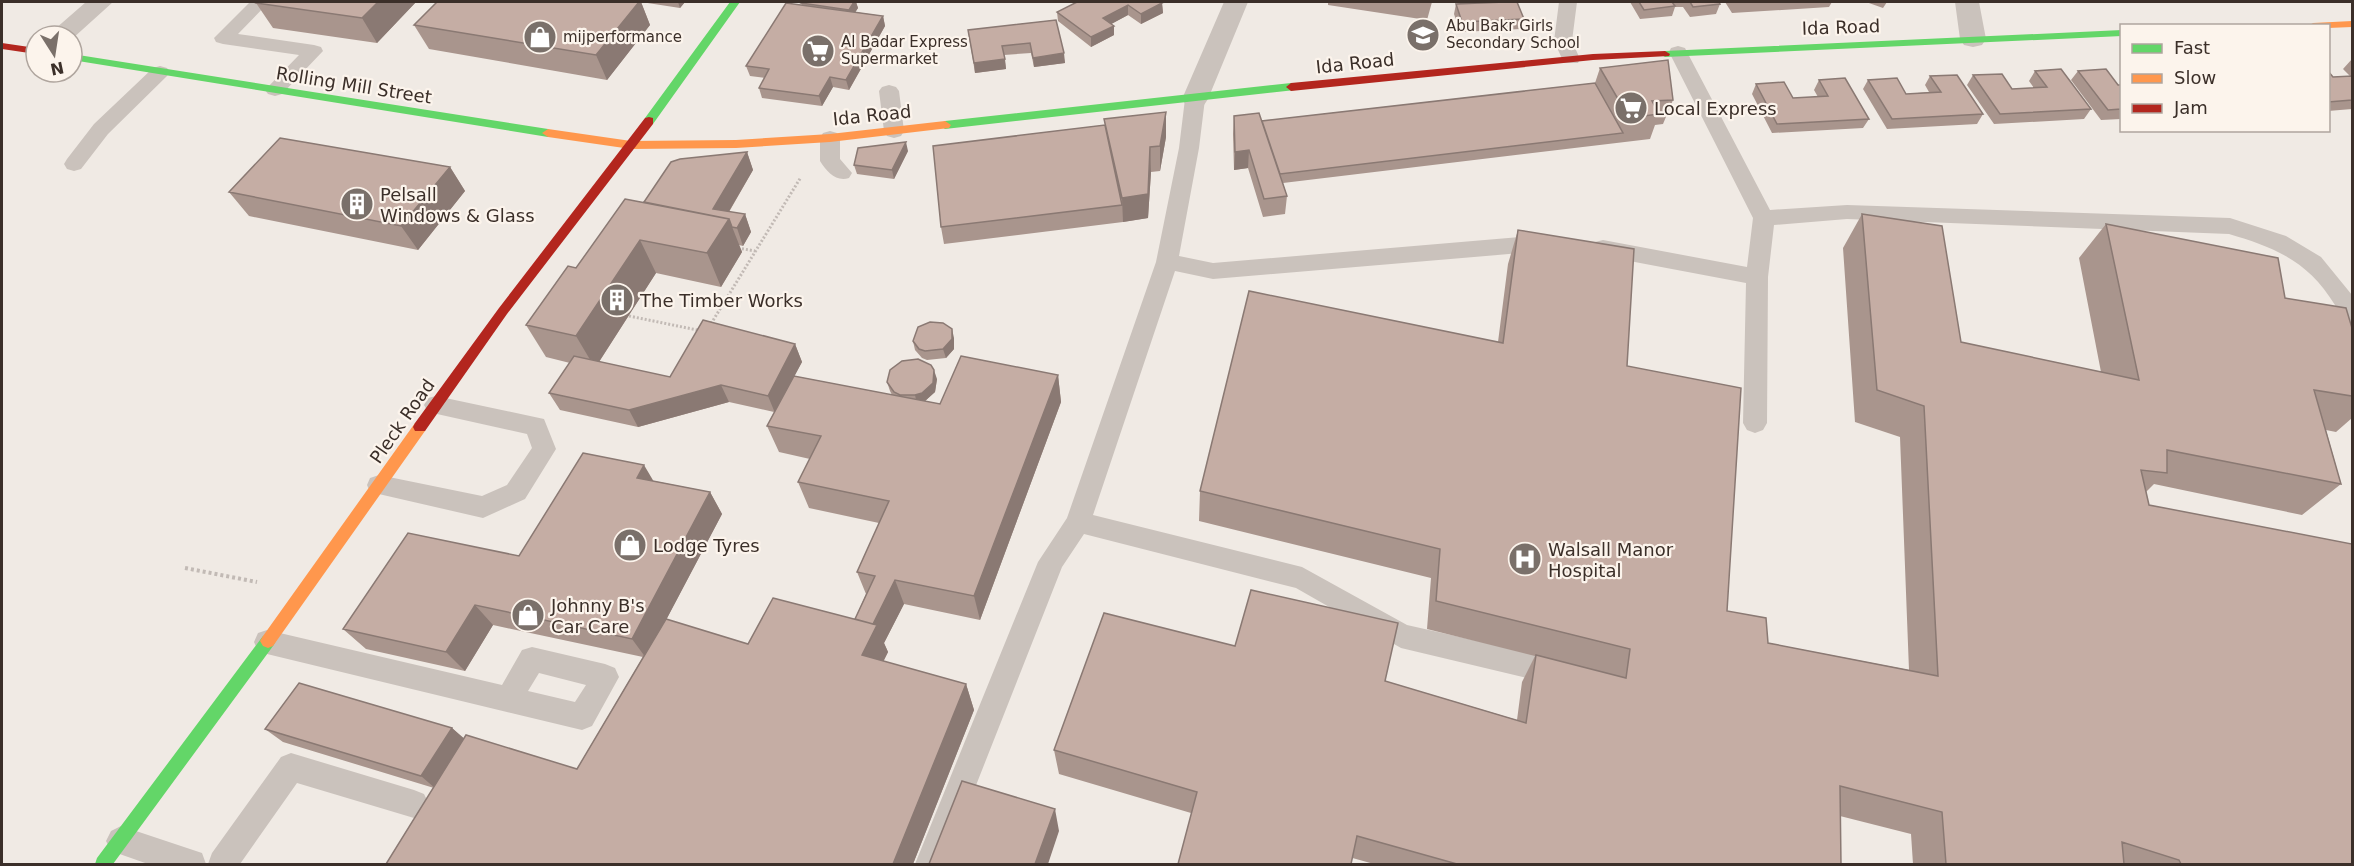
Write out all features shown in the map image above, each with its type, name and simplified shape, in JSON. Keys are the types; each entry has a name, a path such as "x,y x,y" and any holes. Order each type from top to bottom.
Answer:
{"main road":[{"name":"Pleck Road","path":"104,864 305,590 526,280 631,145 735,2"},
{"path":"2330,25 2352,24"},
{"name":"Ida Road","path":"631,145 736,144 830,138 1571,59 1678,52 2120,33"},
{"path":"2,46 24,49"},
{"name":"Rolling Mill Street","path":"84,59 631,145"}],"street":[{"path":"74,24 100,2"},
{"path":"1195,99 1236,2"},
{"path":"1967,2 1973,39"}],"lane":[{"path":"260,2 223,38 314,51 275,90"},
{"path":"1568,2 1563,41 1571,59"},
{"path":"1678,52 1764,218 1756,277 1755,423"},
{"path":"74,164 101,129 160,72"},
{"path":"890,91 894,131"},
{"path":"930,864 1051,562 1078,522 1167,262 1189,148 1195,99"},
{"path":"73,142 101,129"},
{"path":"830,138 830,161 842,173"},
{"path":"1764,218 1847,212 2230,226 2278,241 2313,263 2347,304 2352,334"},
{"path":"1167,262 1213,271 1574,242 1756,277"},
{"path":"379,485 483,507 516,492 544,449 536,426 436,405"},
{"path":"1078,522 1302,578 1401,636 1581,678"},
{"path":"267,642 509,699"},
{"path":"223,864 291,767 414,804"},
{"path":"120,841 191,864"}],"path":[{"path":"629,316 706,332 809,163 808,140"},
{"path":"733,247 755,251"},
{"path":"184,568 305,590"}],"building":[{"path":"257,2 378,2 362,18"},
{"path":"437,2 639,2 596,55 414,25"},
{"path":"802,2 854,2 849,10"},
{"path":"1077,2 1162,3 1141,14 1128,5 1103,18 1114,26 1091,37 1057,12"},
{"path":"1517,2 1524,19 1462,22 1456,4"},
{"path":"1639,2 1672,2 1675,6 1644,10"},
{"path":"1690,2 1719,2 1720,4 1693,7"},
{"name":"Al Badar Express Supermarket","path":"786,3 883,16 846,80 830,77 819,96 759,88 769,69 746,66"},
{"path":"1056,20 1064,53 1033,58 1030,43 1002,46 1005,59 974,63 968,30"},
{"path":"1668,60 1673,100 1652,101 1659,114 1629,118 1600,68"},
{"path":"2061,69 2091,109 2000,114 1973,75 2002,74 2012,89 2047,87 2035,71"},
{"path":"2106,69 2120,85 2120,109 2108,110 2078,71"},
{"path":"2330,73 2333,77 2352,76 2352,100 2330,102"},
{"path":"1957,75 1983,114 1892,119 1868,80 1897,78 1906,94 1941,92 1930,76"},
{"path":"1845,78 1869,119 1777,124 1756,84 1784,82 1793,98 1828,96 1819,80"},
{"path":"1595,83 1623,133 1280,174 1262,121"},
{"path":"1166,112 1160,146 1150,147 1148,194 1122,198 1104,119"},
{"path":"1259,113 1287,196 1264,199 1249,150 1235,152 1234,116"},
{"path":"1105,125 1122,205 941,227 933,146"},
{"path":"280,138 450,167 401,226 229,192"},
{"path":"906,142 892,170 854,165 858,148"},
{"path":"747,152 713,209 745,214 737,228 732,227 729,219 644,202 671,162 680,159"},
{"path":"625,199 729,219 707,253 640,240 576,336 526,325 568,266 576,268"},
{"path":"1862,214 1942,226 1961,342 2139,380 2106,224 2278,258 2285,298 2346,308 2352,328 2352,396 2314,390 2341,484 2167,450 2167,473 2141,470 2149,505 2352,544 2352,864 2181,864 2179,860 2122,842 2124,864 1946,864 1942,812 1840,786 1841,864 1457,864 1357,836 1351,864 1178,864 1197,792 1054,750 1104,613 1235,646 1251,590 1398,623 1385,681 1526,723 1536,655 1626,678 1630,649 1436,601 1440,549 1200,491 1249,291 1503,343 1518,230 1634,249 1627,366 1741,388 1727,611 1766,618 1768,643 1938,676 1924,406 1877,390"},
{"path":"703,320 795,344 768,396 721,385 629,410 549,393 574,356 670,377"},
{"path":"930,322 943,323 952,329 952,339 943,349 925,351 919,349 913,341 918,327"},
{"path":"961,356 1058,375 974,596 895,580 873,624 855,619 875,576 857,572 889,501 798,482 821,436 767,426 794,376 940,404"},
{"path":"918,359 931,365 934,370 933,383 922,393 915,395 900,395 894,392 887,382 890,370 902,361"},
{"path":"583,453 644,465 637,478 710,492 632,639 475,605 446,652 343,629 408,533 519,556"},
{"path":"773,598 877,625 862,655 966,684 893,864 386,864 466,735 577,769 666,619 748,644"},
{"path":"299,683 452,728 421,776 265,729"},
{"path":"962,781 1055,809 1035,864 929,864"}],"traffic: fast":[{"path":"649,121 735,2"},
{"path":"1665,54 2120,33"},
{"path":"84,59 548,133"},
{"path":"945,125 1291,87"},
{"path":"103,864 268,641"}],"traffic: slow":[{"path":"2330,25 2352,24"},
{"path":"548,133 631,145 736,144 830,138 945,125"},
{"path":"268,641 420,427"}],"traffic: jam":[{"path":"2,46 24,49"},
{"path":"1291,87 1593,57 1665,54"},
{"path":"420,427 503,311 649,121"}],"place":[{"name":"Abu Bakr Girls Secondary School","path":"1423,35"},
{"name":"mijperformance","path":"540,37"},
{"name":"Al Badar Express Supermarket","path":"818,51"},
{"name":"Local Express","path":"1631,108"},
{"name":"Pelsall Windows & Glass","path":"357,204"},
{"name":"The Timber Works","path":"617,300"},
{"name":"Lodge Tyres","path":"630,545"},
{"name":"Walsall Manor Hospital","path":"1525,559"},
{"name":"Johnny B's Car Care","path":"528,615"}]}
